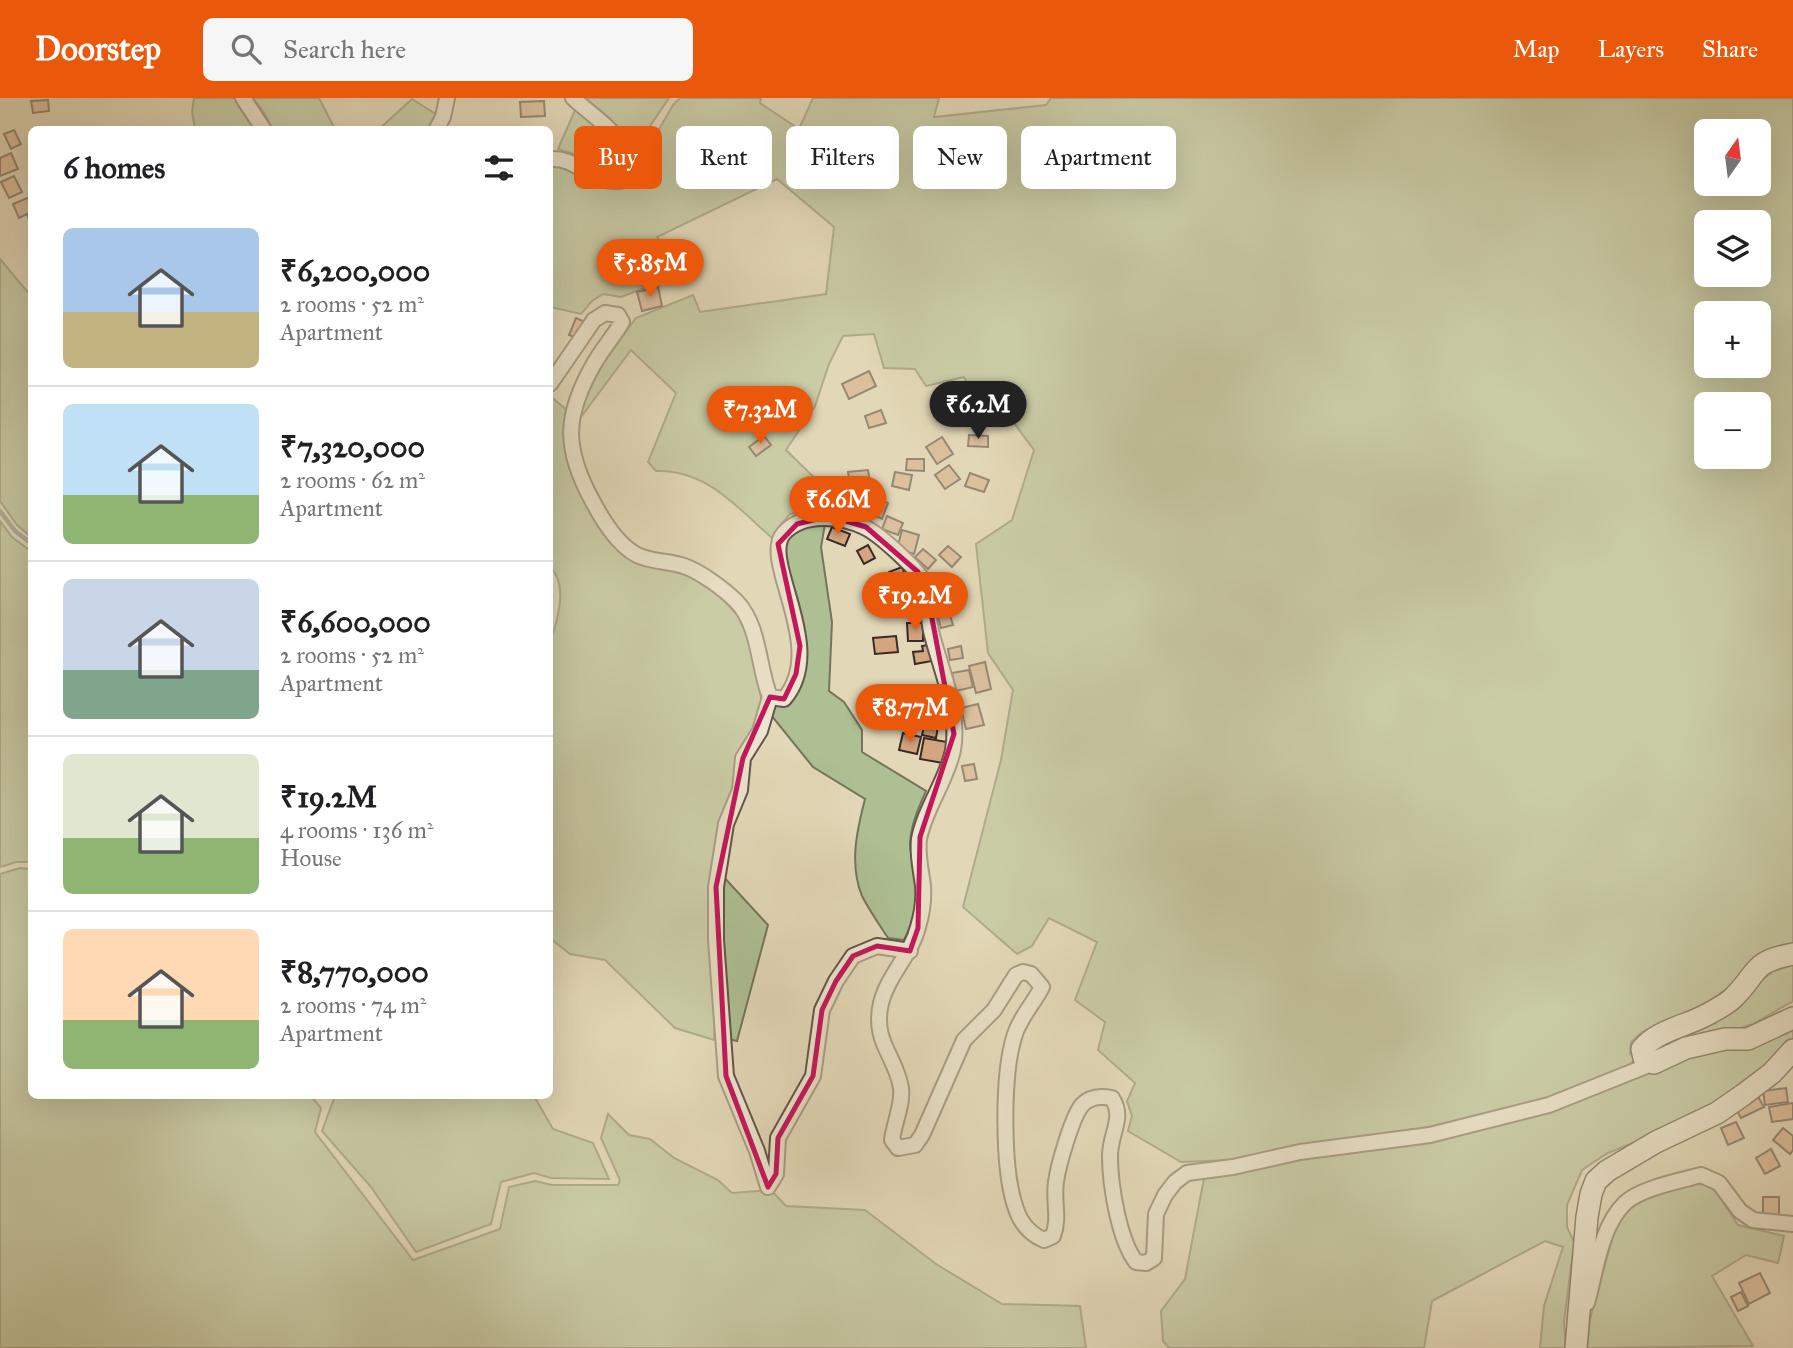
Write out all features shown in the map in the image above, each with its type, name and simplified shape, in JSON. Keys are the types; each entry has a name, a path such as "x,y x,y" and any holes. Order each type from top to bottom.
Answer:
{"main road":[{"path":"1793,954 1774,958 1756,968 1733,998 1708,1014 1652,1037 1642,1049 1644,1058 1654,1063 1686,1048 1725,1039 1748,1039 1793,1018"},
{"path":"1576,1347 1587,1217 1591,1194 1597,1181 1607,1171 1656,1142 1717,1112 1743,1095 1772,1073 1793,1050"}],"street":[{"path":"243,98 261,126"},
{"path":"438,126 443,117 446,98"},
{"path":"553,159 564,160 591,177 608,182 621,181 626,172 627,154 606,123 573,98"},
{"path":"553,380 594,320 605,313 618,315 622,322 596,360 574,408 570,436 573,457 582,483 600,515 627,549 641,557 685,567 738,603 754,633 764,683 770,697 760,731 743,758 740,790 726,824 716,887 718,978 726,1076 757,1151 768,1187 776,1174 778,1138 813,1076 822,1010 836,981 853,956 877,946 910,951"},
{"path":"770,697 784,699 792,690 800,646 796,618 780,568 778,544 784,533 797,524 829,516 866,527 918,572 926,587 931,631 953,718 953,751 920,836 918,858 923,886 923,909 910,951 887,988 881,1004 881,1042 898,1074 902,1091 892,1140 898,1148 915,1145 922,1135 964,1040 994,1010 1016,975 1023,972 1031,974 1042,987 1016,1032 1009,1057 1006,1148 1016,1209 1024,1226 1034,1236 1044,1240 1053,1236 1057,1225 1054,1197 1063,1151 1082,1105 1092,1098 1112,1098 1119,1114 1111,1137 1114,1199 1129,1252 1136,1262 1146,1263 1154,1258 1156,1214 1165,1195 1186,1173 1233,1167 1300,1152 1430,1135 1549,1105 1654,1063"},
{"path":"1576,1347 1610,1224 1626,1202 1653,1189 1701,1175 1719,1183 1740,1211 1753,1220 1793,1224"}],"highlighted area":[{"path":"829,516 866,527 918,572 926,587 954,734 920,837 918,928 910,951 877,946 853,956 836,981 822,1010 813,1076 778,1138 776,1174 768,1187 726,1076 716,887 743,758 770,697 784,699 796,674 800,646 778,544 797,524"}],"green space":[{"path":"194,98 241,98 257,126 194,126 192,112"},
{"path":"253,98 319,98 333,126 271,126"},
{"path":"583,98 669,98 650,126 607,126"},
{"path":"680,98 761,98 760,103 794,126 786,126 786,187 777,179 772,181 772,126 676,126 676,189 756,189 657,237 685,273 621,297 603,294 592,301 581,314 553,308 553,164 556,163 574,170 574,189 662,189 661,126"},
{"path":"813,98 939,98 934,117 1046,105 1051,98 1793,98 1793,945 1764,954 1745,967 1731,986 1689,1014 1643,1031 1631,1042 1630,1053 1634,1060 1628,1067 1545,1099 1429,1127 1300,1146 1232,1160 1181,1162 1128,1131 1132,1116 1127,1101 1135,1083 1098,1050 1105,1022 1075,1000 1097,942 1049,918 1032,946 1017,954 963,907 1001,760 1013,690 988,653 976,544 1012,520 1034,450 1011,419 977,404 964,377 926,386 915,369 884,368 874,334 843,336 829,364 815,406 786,450 826,489 808,509 790,514 773,539 734,503 706,483 674,472 656,471 648,462 676,393 631,350 581,417 585,392 636,318 693,295 700,312 826,294 834,227 789,189 899,189 899,126 800,126"},
{"path":"412,99 439,116 434,126 382,126"},
{"path":"576,108 600,126 574,126 574,154 558,149"},
{"path":"0,259 28,292 28,534 17,525 0,501"},
{"path":"553,398 568,411 565,439 569,468 603,532 666,568 691,577 720,596 738,616 749,640 764,711 723,825 714,1040 675,1028 605,960 570,954 553,940 553,632 560,604 556,574 553,570"},
{"path":"0,521 12,537 28,549 28,862 16,862 0,867"},
{"path":"825,524 821,547 832,622 829,691 844,702 862,730 862,752 926,791 915,817 911,837 917,898 914,915 904,940 888,938 862,896 858,884 855,859 865,799 813,767 771,715 774,703 786,702 797,691 801,675 785,546 789,535 796,530"},
{"path":"20,868 28,869 28,1099 314,1099 321,1108 315,1132 413,1260 500,1229 509,1187 535,1181 552,1185 618,1185 620,1180 601,1138 608,1114 629,1135 650,1139 674,1158 718,1180 732,1193 771,1190 786,1206 865,1210 936,1264 1002,1304 1080,1306 1086,1348 0,1348 0,874"},
{"path":"721,874 768,925 737,1041 728,1039 723,990"},
{"path":"1793,965 1793,1001 1753,1024 1666,1052 1660,1047 1666,1038 1754,986 1774,971"},
{"path":"1793,1024 1793,1044 1737,1094 1665,1130 1608,1153 1582,1170 1567,1205 1567,1227 1574,1242 1564,1322 1566,1348 1540,1348 1544,1306 1563,1247 1545,1241 1432,1301 1424,1348 1169,1348 1163,1341 1161,1311 1185,1279 1204,1178 1303,1155 1432,1139 1725,1045 1752,1049"},
{"path":"334,1099 536,1099 553,1129 593,1143 609,1179 551,1178 534,1173 501,1182 491,1224 416,1252 371,1187 322,1131"},
{"path":"1701,1182 1716,1191 1738,1225 1784,1236 1778,1263 1746,1255 1712,1276 1753,1346 1587,1348 1590,1319 1616,1225 1634,1203 1657,1192"}],"building":[{"path":"48,100 49,111 33,113 31,101"},
{"path":"544,101 545,116 521,117 520,102"},
{"path":"14,130 21,144 11,149 4,134"},
{"path":"11,153 18,169 0,176 0,158"},
{"path":"14,176 22,192 9,198 1,182"},
{"path":"28,198 28,216 27,214 19,218 13,204"},
{"path":"658,287 662,306 642,311 637,292"},
{"path":"576,318 585,322 579,339 569,335"},
{"path":"869,371 876,386 849,399 842,384"},
{"path":"881,410 886,423 869,428 865,416"},
{"path":"969,435 988,436 988,447 968,446"},
{"path":"764,436 771,445 756,456 749,447"},
{"path":"942,437 953,454 937,464 926,447"},
{"path":"907,459 924,459 924,471 906,470"},
{"path":"949,465 960,479 945,489 935,475"},
{"path":"868,470 870,483 850,485 848,472"},
{"path":"895,472 912,475 909,490 892,486"},
{"path":"970,473 989,480 984,492 965,486"},
{"path":"872,496 888,503 882,519 865,511"},
{"path":"887,516 903,523 898,535 882,529"},
{"path":"832,527 850,534 845,546 827,539"},
{"path":"902,530 919,535 914,554 897,549"},
{"path":"868,545 875,558 864,564 857,551"},
{"path":"948,546 961,557 952,567 939,555"},
{"path":"923,549 936,560 928,569 915,557"},
{"path":"902,567 909,584 895,589 889,572"},
{"path":"904,591 919,591 919,609 904,609"},
{"path":"946,602 953,625 941,628 935,606"},
{"path":"907,623 923,623 923,641 908,641"},
{"path":"896,636 898,652 875,654 873,638"},
{"path":"929,645 932,661 915,664 913,652 923,651 922,646"},
{"path":"961,646 963,658 950,660 948,649"},
{"path":"985,662 991,689 976,693 969,666"},
{"path":"969,670 973,687 956,691 952,673"},
{"path":"921,695 921,709 907,709 907,696"},
{"path":"941,695 944,714 931,716 928,697"},
{"path":"978,704 984,725 966,729 961,708"},
{"path":"926,718 939,721 936,738 922,735"},
{"path":"903,733 921,737 917,754 899,750"},
{"path":"924,738 947,742 943,763 920,759"},
{"path":"974,764 977,779 965,781 962,766"},
{"path":"1786,1088 1788,1102 1765,1105 1763,1091"},
{"path":"1757,1095 1764,1107 1741,1118 1735,1107"},
{"path":"1793,1103 1793,1119 1772,1122 1769,1107"},
{"path":"1736,1122 1744,1138 1728,1145 1721,1128"},
{"path":"1783,1128 1793,1136 1793,1150 1790,1154 1773,1140"},
{"path":"1771,1149 1780,1166 1765,1174 1756,1158"},
{"path":"1763,1197 1779,1197 1779,1215 1763,1214"},
{"path":"1760,1273 1770,1293 1749,1304 1739,1283"},
{"path":"1741,1292 1748,1306 1738,1311 1731,1297"}],"waterway":[{"path":"0,511 15,531 28,541"}]}
